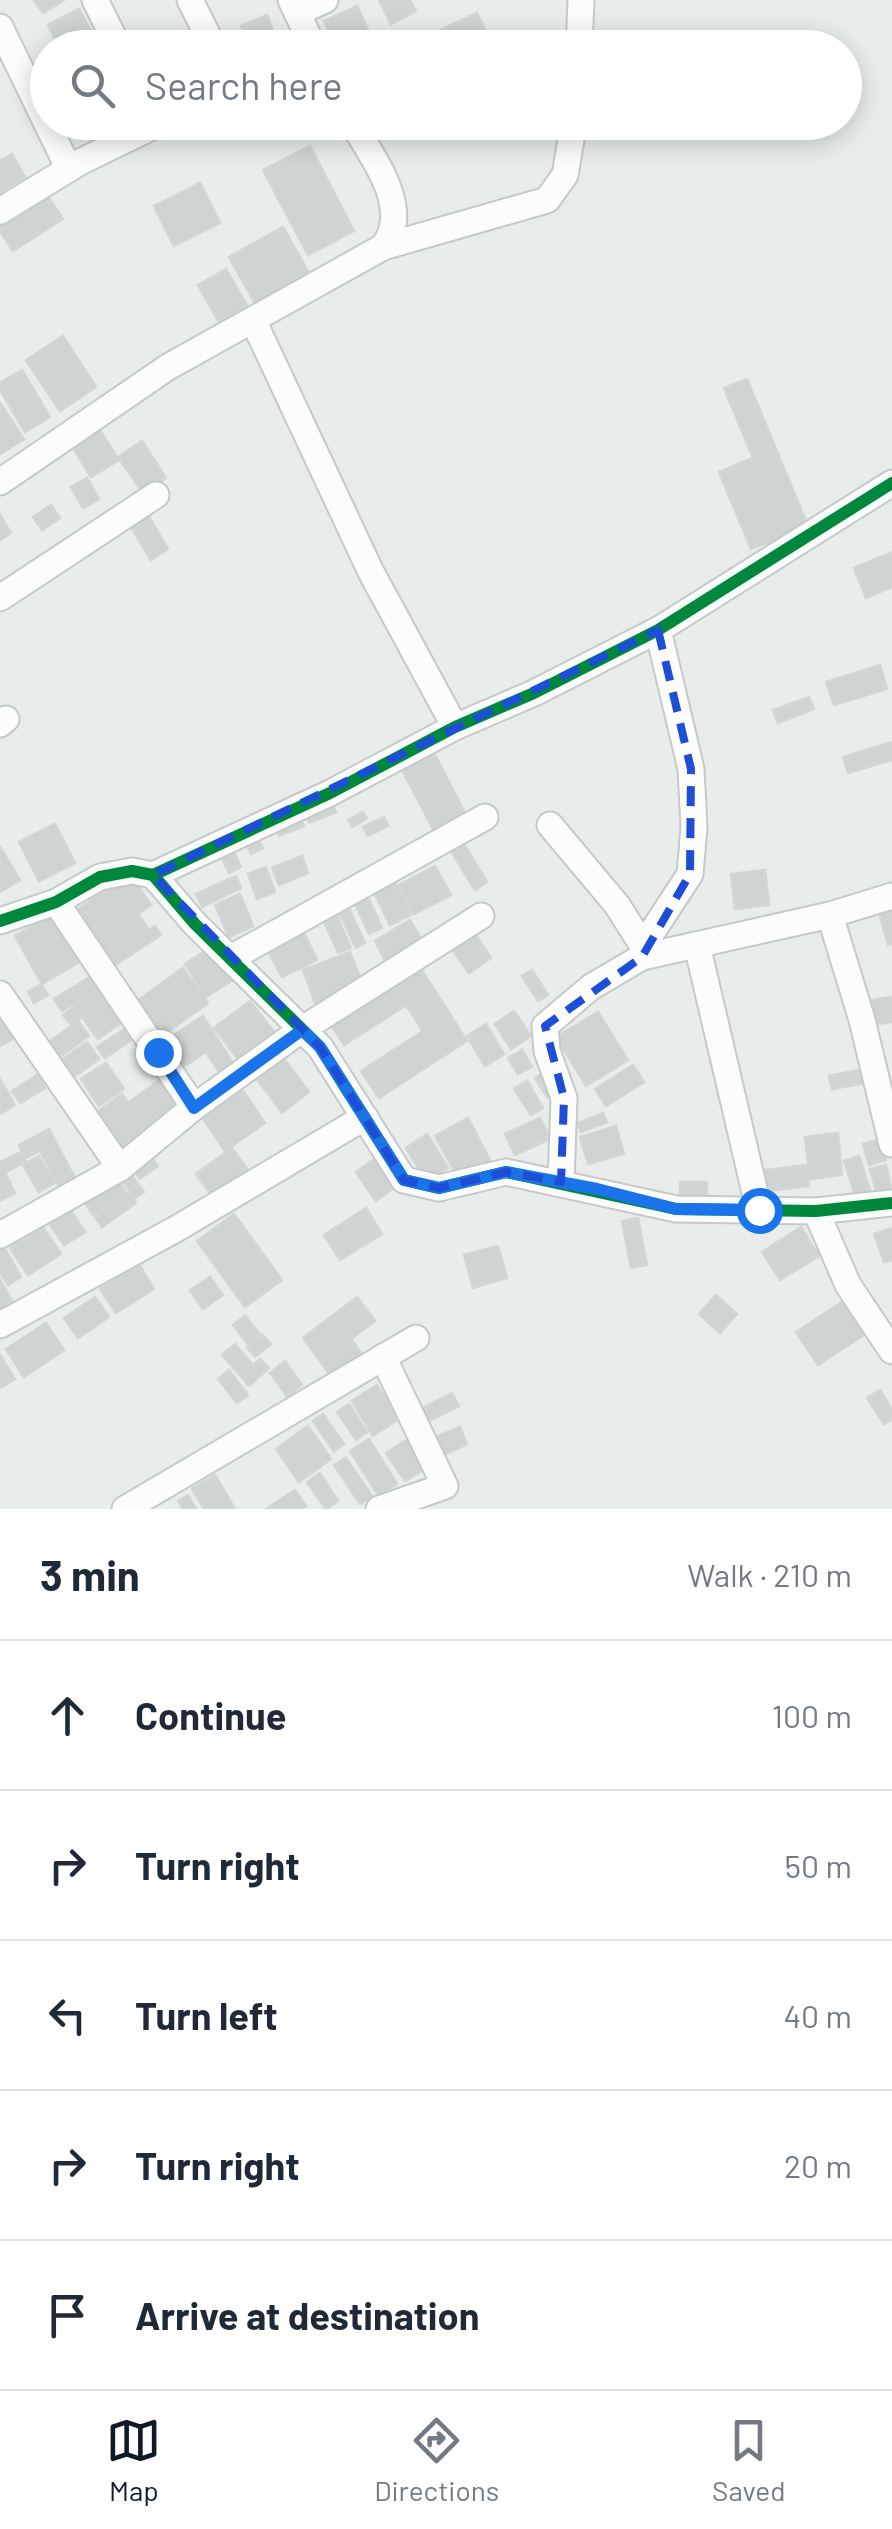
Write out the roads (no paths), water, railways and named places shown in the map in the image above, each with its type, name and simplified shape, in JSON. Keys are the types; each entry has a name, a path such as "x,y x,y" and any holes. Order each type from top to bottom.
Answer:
{"street":[{"path":"95,0 110,30"},
{"path":"190,0 205,30"},
{"path":"305,30 294,7 325,0"},
{"path":"580,30 581,0"},
{"path":"0,26 30,88"},
{"path":"55,140 69,169"},
{"path":"0,211 126,140"},
{"path":"362,140 384,179 396,213 394,232 382,248"},
{"path":"0,482 168,367 382,248 548,200 565,174 571,140"},
{"path":"253,320 371,572 455,726"},
{"path":"0,922 56,902 100,877 132,871 153,875 330,793 455,726 534,693 658,630 892,483"},
{"path":"0,598 156,495"},
{"path":"561,1182 564,1098 547,1051 546,1026 591,986 642,952 690,874 694,827 691,769 658,630"},
{"path":"230,958 484,817"},
{"path":"550,825 617,905 642,952"},
{"path":"153,875 171,898 320,1047 404,1180 439,1188 506,1172 676,1209 816,1211 892,1203"},
{"path":"642,952 697,945 830,915 892,896"},
{"path":"56,902 194,1108"},
{"path":"830,915 862,1020 892,1144"},
{"path":"0,1235 120,1168 194,1108 302,1030 481,916"},
{"path":"697,945 759,1210"},
{"path":"0,994 120,1168"},
{"path":"0,1325 176,1229 366,1117"},
{"path":"816,1211 848,1285 892,1350"},
{"path":"124,1509 416,1338"},
{"path":"379,1509 444,1486 383,1357"}]}
